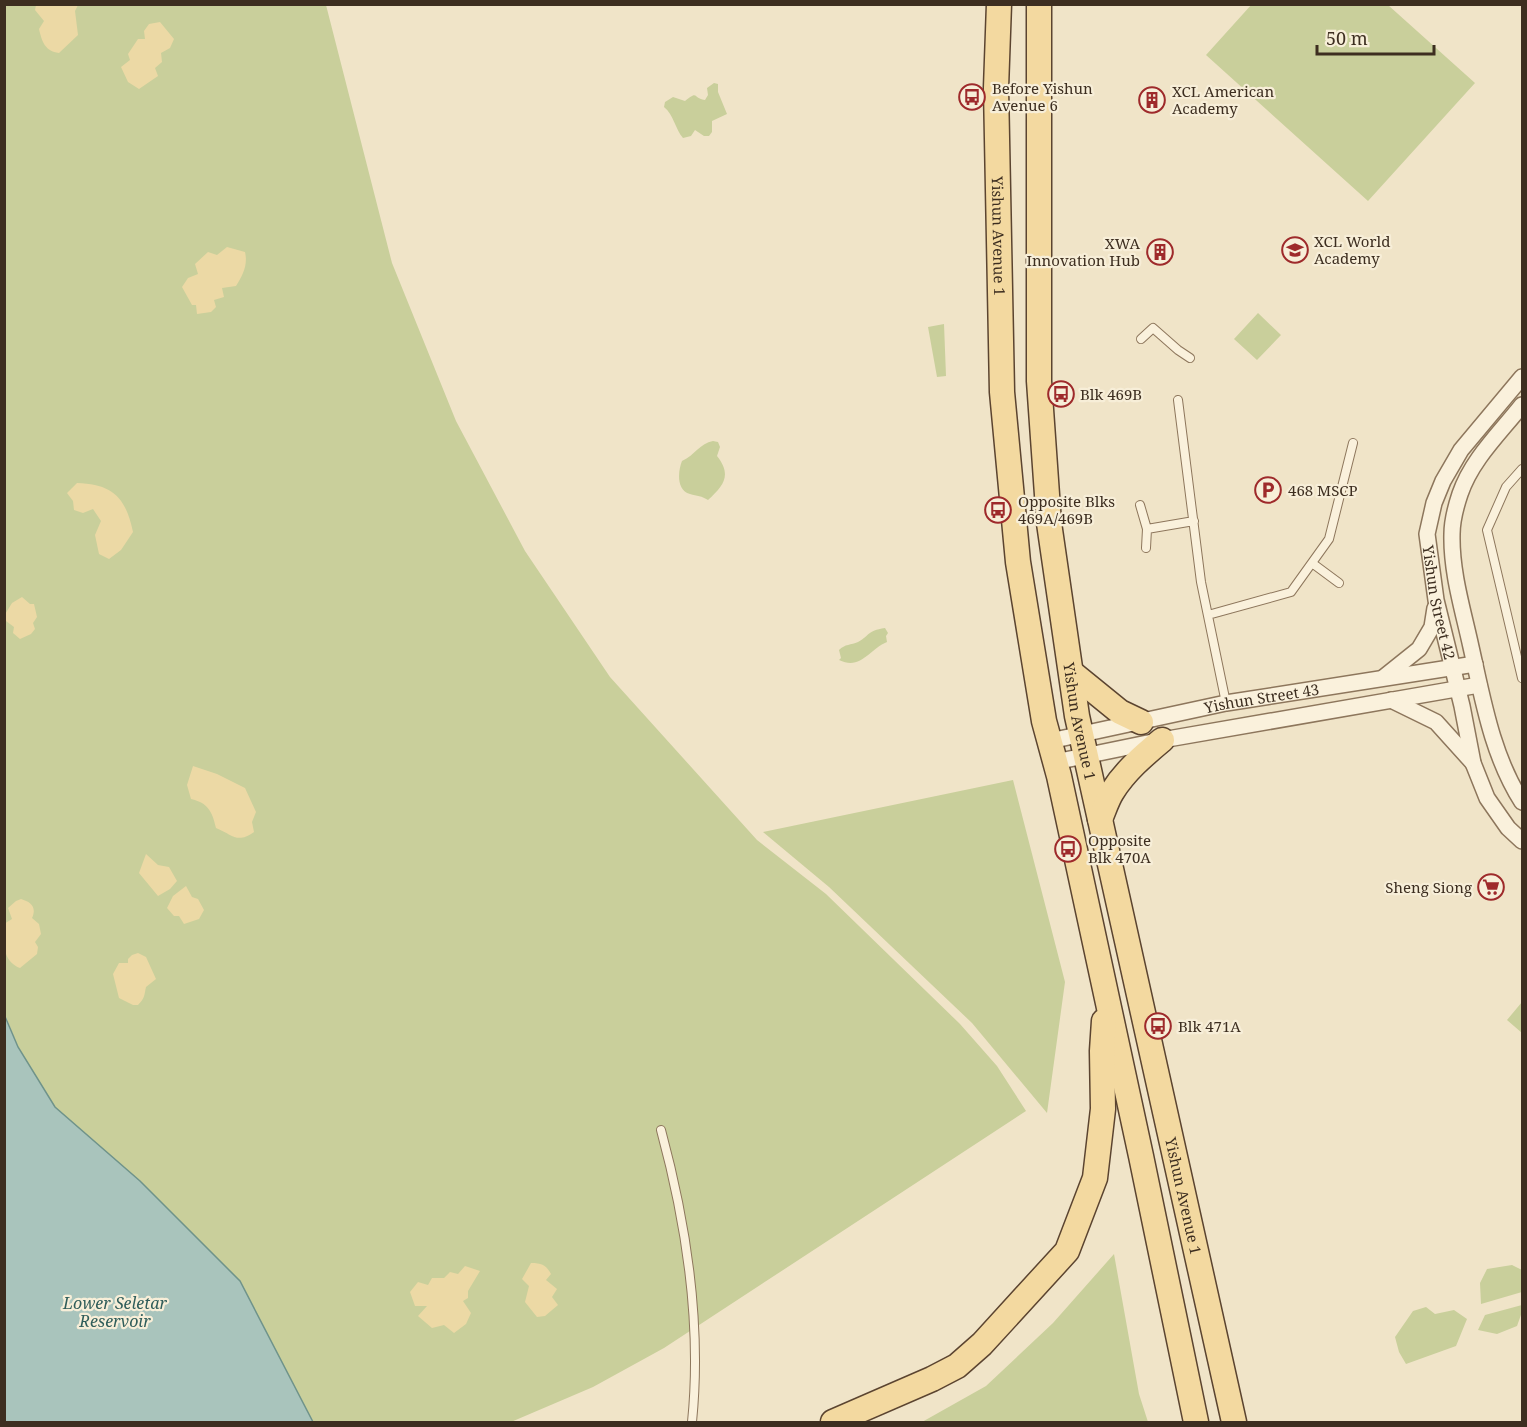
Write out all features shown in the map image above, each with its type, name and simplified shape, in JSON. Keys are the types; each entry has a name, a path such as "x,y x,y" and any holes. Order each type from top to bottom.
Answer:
{"main road":[{"name":"Yishun Avenue 1","path":"999,4 996,88 1002,392 1018,562 1044,722 1053,752 1106,992 1196,1422"},
{"name":"Yishun Avenue 1","path":"1040,4 1040,381 1049,523 1077,716 1234,1422"},
{"path":"1072,673 1120,712 1141,722"},
{"path":"1100,819 1112,792 1137,762 1162,740"},
{"path":"833,1422 957,1366 982,1344 1067,1251 1095,1178 1102,1109 1102,1051 1106,992"}],"street":[{"name":"Yishun Street 42","path":"1522,377 1461,450 1443,481 1434,503 1427,534 1436,600 1473,763 1487,798 1508,828 1522,841"},
{"name":"Yishun Street 42","path":"1522,405 1479,457 1460,494 1452,533 1456,580 1482,702 1499,754 1522,802"},
{"path":"1381,679 1419,649 1432,627 1436,600"},
{"name":"Yishun Street 43","path":"1053,752 1084,744 1141,722 1226,703 1475,664"},
{"name":"Yishun Street 43","path":"1053,752 1084,744 1162,740 1479,685"},
{"path":"1391,700 1436,722 1473,763"}],"lane":[{"path":"1141,339 1153,327 1190,358"},
{"path":"1178,400 1208,615 1226,703"},
{"path":"1208,615 1291,592 1329,539 1353,443"},
{"path":"1522,469 1506,487 1487,530 1522,678"},
{"path":"1140,505 1147,529 1146,548"},
{"path":"1147,529 1194,521"},
{"path":"1312,563 1339,583"},
{"path":"661,1130 678,1191 696,1322 696,1383 692,1422"}],"green space":[{"path":"1252,4 1388,5 1475,83 1368,201 1206,55"},
{"path":"4,5 326,5 392,263 456,421 525,551 610,677 757,840 826,894 960,1024 997,1066 1026,1111 664,1348 593,1387 511,1422 313,1422 240,1281 140,1181 55,1107 18,1047 5,1014"},
{"path":"714,83 718,84 718,92 727,114 712,121 712,132 709,136 704,136 695,130 691,136 683,138 664,107 665,102 673,97 685,101 694,95 705,100 708,95 707,88"},
{"path":"1258,313 1281,335 1257,360 1234,339"},
{"path":"944,324 946,376 937,377 928,327"},
{"path":"718,442 720,447 717,456 725,474 722,484 708,500 685,492 680,484 679,475 682,461 704,444"},
{"path":"885,628 888,633 887,642 864,658 853,663 839,660 841,648 862,640 875,630"},
{"path":"1013,780 1065,982 1047,1113 972,1023 829,887 763,832"},
{"path":"1522,1002 1522,1033 1507,1020"},
{"path":"1114,1254 1139,1394 1148,1422 922,1422 986,1386 1053,1323"},
{"path":"1512,1265 1522,1270 1522,1292 1481,1304 1480,1283 1487,1269"},
{"path":"1522,1305 1517,1326 1497,1334 1478,1330 1485,1315"},
{"path":"1426,1307 1435,1314 1454,1310 1467,1319 1456,1346 1406,1364 1399,1352 1395,1337 1413,1311"}],"sand":[{"path":"36,5 78,5 75,11 78,35 59,53 47,48 43,42 39,29 44,21 35,10"},
{"path":"160,22 174,39 170,48 161,53 162,62 155,68 158,76 139,89 128,82 121,67 130,60 128,54 138,39 145,39 144,31 149,24"},
{"path":"227,247 245,252 246,261 243,274 236,286 222,288 224,297 214,300 216,307 211,312 197,314 196,305 192,305 182,287 188,278 198,274 195,264 208,252 217,255"},
{"path":"77,483 100,486 109,490 122,502 126,510 133,532 121,550 109,559 99,554 95,535 101,521 93,509 83,513 74,510 73,501 67,493"},
{"path":"22,597 30,604 34,604 37,617 33,623 35,629 31,634 20,639 13,633 14,627 6,621 4,616 12,603"},
{"path":"193,766 217,774 245,788 256,812 252,822 254,832 239,838 216,828 213,817 205,805 191,799 187,785"},
{"path":"146,854 158,865 169,867 177,881 170,889 158,896 139,873"},
{"path":"186,886 204,910 199,919 184,924 179,916 174,916 167,908 173,896"},
{"path":"21,899 32,906 34,911 32,918 39,924 41,934 35,942 38,947 37,954 20,968 9,960 7,955 4,943 4,924 12,919 8,908"},
{"path":"138,953 146,957 156,979 146,987 140,1003 133,1005 119,998 113,974 119,963 128,963 132,955"},
{"path":"531,1263 541,1264 547,1268 551,1274 546,1280 557,1289 552,1297 558,1305 545,1316 537,1317 525,1302 529,1286 522,1279"},
{"path":"465,1266 480,1271 468,1291 468,1298 463,1301 471,1313 466,1324 454,1333 444,1325 432,1328 418,1316 427,1306 415,1306 410,1292 418,1282 428,1285 432,1278 444,1278 450,1272 458,1274"}],"water":[{"name":"Lower Seletar Reservoir","path":"4,1014 18,1047 55,1107 140,1181 240,1281 313,1422 5,1422"}],"place":[{"name":"Before Yishun Avenue 6","path":"972,97"},
{"name":"XCL American Academy","path":"1152,100"},
{"name":"XCL World Academy","path":"1295,250"},
{"name":"XWA Innovation Hub","path":"1160,252"},
{"name":"Blk 469B","path":"1061,394"},
{"name":"468 MSCP","path":"1268,490"},
{"name":"Opposite Blks 469A/469B","path":"998,510"},
{"name":"Opposite Blk 470A","path":"1068,849"},
{"name":"Sheng Siong","path":"1491,887"},
{"name":"Blk 471A","path":"1158,1026"}]}
